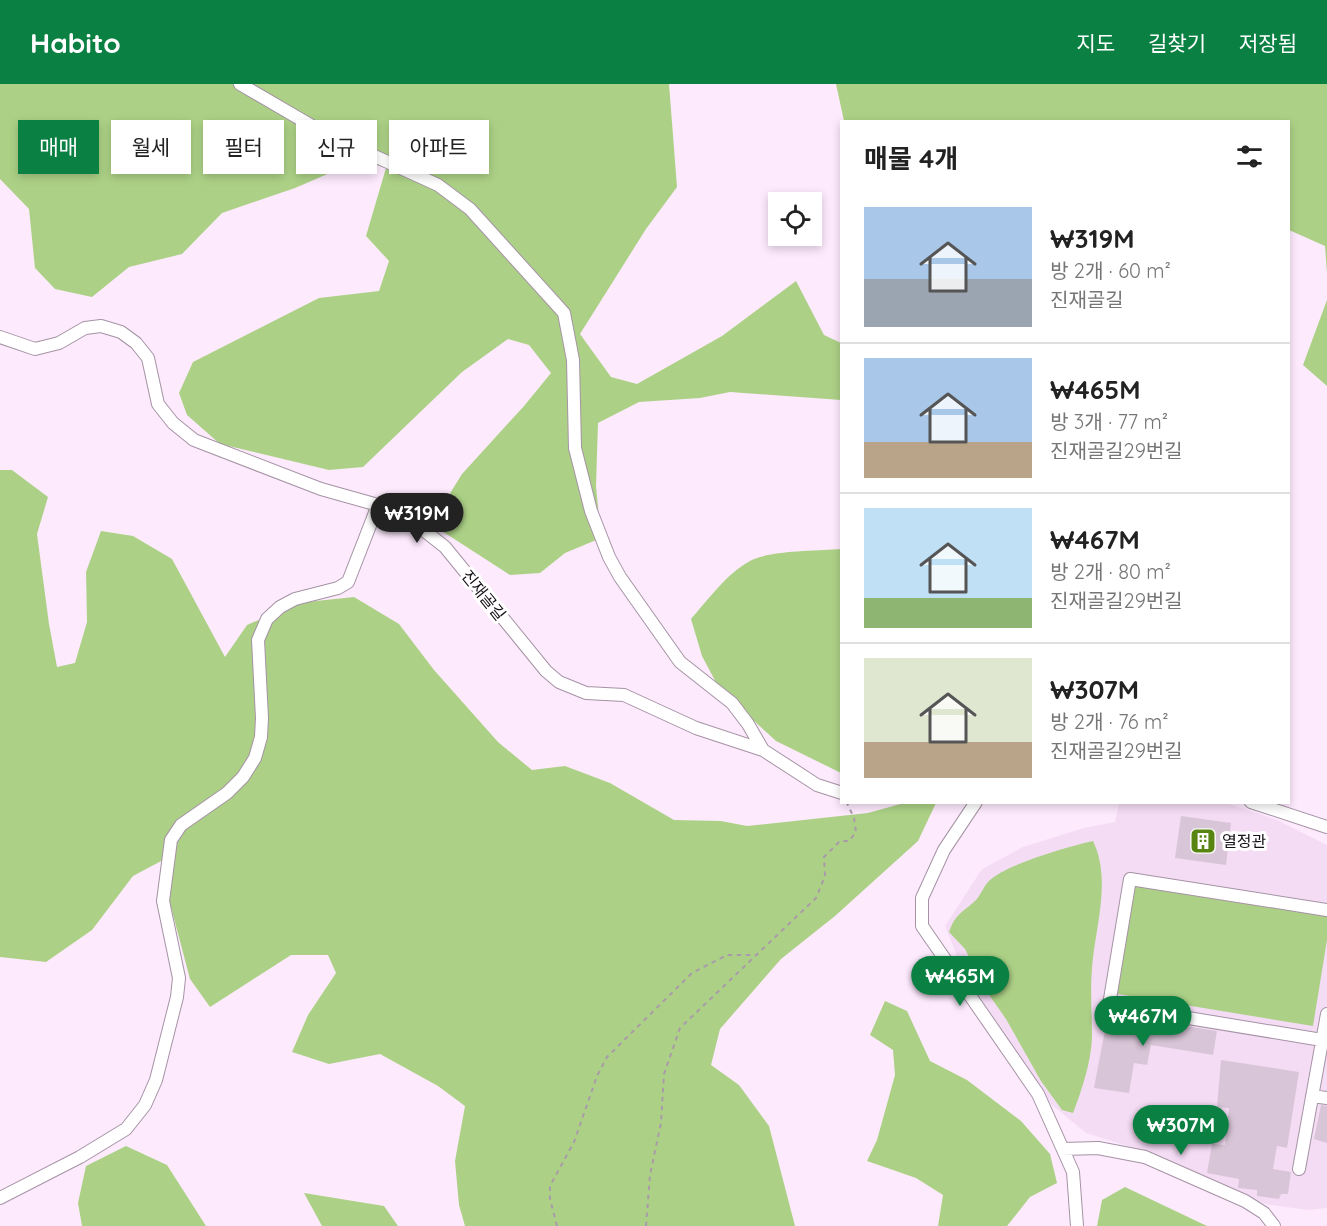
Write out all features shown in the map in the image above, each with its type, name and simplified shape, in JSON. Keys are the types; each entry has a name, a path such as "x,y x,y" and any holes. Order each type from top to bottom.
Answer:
{"street":[{"path":"240,84 324,133 438,185 470,209 564,313 573,360 575,448 591,511 609,557 620,577 680,662 732,703 763,750"},
{"name":"진재골길","path":"0,337 35,349 59,343 86,328 101,326 121,332 136,343 148,358 158,404 173,423 194,440 321,489 378,505 412,521 445,547 546,671 559,682 586,693 624,695 696,728 763,750 817,785 840,792"},
{"path":"0,1198 81,1157 126,1129 145,1105 156,1080 171,1025 179,978 163,901 171,840 181,825 227,793 243,777 255,758 261,737 262,718 258,640 267,619 280,607 295,599 338,588 348,582 378,505"},
{"path":"975,804 944,850 922,898 922,926 1038,1094 1073,1172 1077,1226"},
{"path":"1257,804 1327,827"},
{"path":"1322,1040 1109,1005 1130,879 1327,910"},
{"path":"1299,1169 1327,1014"},
{"path":"1312,1096 1327,1098"},
{"path":"1063,1149 1098,1148 1145,1157 1245,1201 1264,1213 1274,1226"}],"path":[{"path":"646,1226 650,1175 662,1123 664,1074 680,1028 816,898 825,876 824,857 840,841 849,841 856,832 855,818 848,804"},
{"path":"557,1226 550,1199 550,1186 574,1142 597,1076 607,1057 692,973 727,955 757,955"}],"shaded area":[{"path":"1119,804 1229,804 1277,820 1327,845 1327,1208 1307,1210 1265,1204 1163,1157 1086,1133 1051,1104 959,961 945,926 982,869 1023,847 1084,828 1115,822"}],"green space":[{"path":"0,84 669,84 677,187 646,229 580,334 611,377 637,384 722,336 796,281 824,335 840,343 840,400 730,392 700,398 639,402 598,423 596,486 601,538 565,553 540,573 510,575 431,524 462,474 551,373 529,345 508,339 462,372 363,467 329,470 220,444 187,415 179,393 193,362 319,298 379,291 389,261 366,236 386,168 377,165 377,120 296,120 296,174 328,174 295,188 222,213 182,254 129,267 92,297 55,289 35,268 29,209 0,179"},
{"path":"836,84 1327,84 1327,273 1325,246 1290,230 1290,120 844,120"},
{"path":"1327,300 1327,386 1303,365"},
{"path":"0,470 12,470 48,497 37,534 57,667 75,663 87,622 86,572 101,531 133,536 172,559 225,657 247,625 297,603 354,597 399,624 434,670 498,742 532,770 565,766 610,783 674,820 721,821 747,826 868,813 900,804 936,804 918,841 835,916 781,959 720,1029 711,1065 739,1085 769,1126 795,1226 465,1226 459,1205 455,1161 465,1106 438,1086 380,1054 329,1064 292,1052 308,1015 336,973 328,955 291,955 210,1007 190,979 167,892 165,859 133,876 92,930 46,962 0,957"},
{"path":"840,549 840,773 776,741 720,690 702,656 691,619 711,595 742,566 759,557"},
{"path":"1093,841 1099,856 1102,888 1091,977 1092,1037 1088,1066 1073,1113 1062,1110 1041,1081 1006,1019 985,989 965,949 949,932 957,917 975,901 987,883 997,875 1038,857"},
{"path":"1130,879 1327,910 1327,940 1313,1026 1112,993"},
{"path":"885,1001 907,1011 930,1061 967,1080 1021,1121 1050,1154 1057,1183 1030,1197 1007,1226 938,1226 943,1195 916,1178 867,1161 877,1140 895,1075 893,1050 870,1035"},
{"path":"126,1146 167,1165 206,1226 82,1226 78,1203 86,1166"},
{"path":"1125,1187 1207,1226 1097,1226 1102,1200"},
{"path":"304,1193 384,1206 398,1226 322,1226"}],"building":[{"name":"열정관","path":"1181,816 1231,823 1226,865 1175,858"},
{"path":"1108,1014 1217,1031 1213,1055 1151,1045 1147,1065 1134,1063 1129,1093 1094,1088"},
{"path":"1221,1060 1299,1072 1287,1148 1277,1146 1273,1169 1291,1172 1288,1194 1281,1194 1279,1199 1257,1196 1257,1190 1238,1188 1239,1179 1207,1173 1212,1144 1225,1145 1229,1108 1217,1107"},
{"path":"1321,1105 1327,1106 1327,1143 1314,1139"}],"place":[{"name":"열정관","path":"1203,841"}]}
